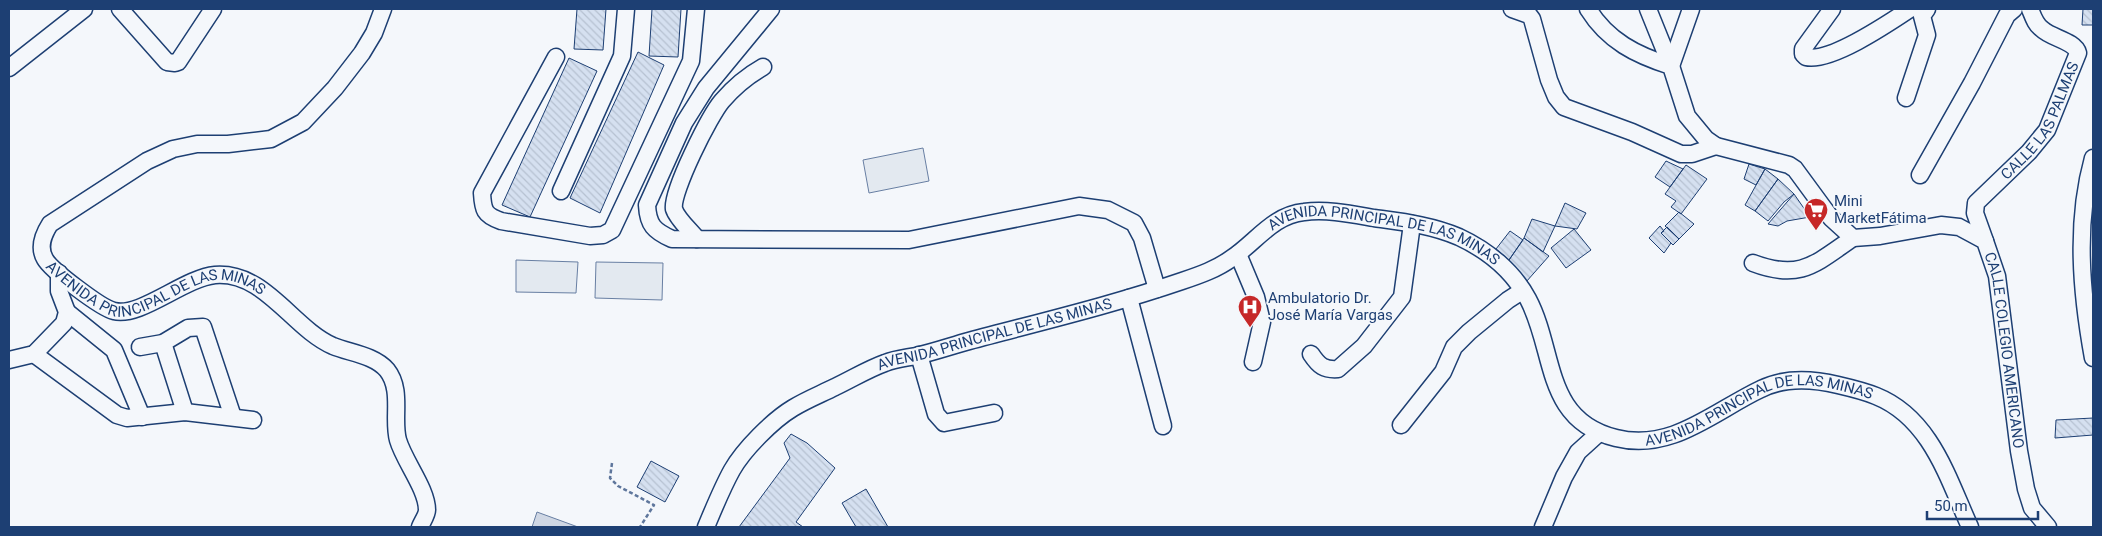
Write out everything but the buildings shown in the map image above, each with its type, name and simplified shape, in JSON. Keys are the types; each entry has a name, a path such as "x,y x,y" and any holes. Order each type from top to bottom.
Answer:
{"street":[{"path":"9,68 84,9"},
{"path":"120,9 167,62 175,63 178,62 213,9"},
{"name":"AVENIDA PRINCIPAL DE LAS MINAS","path":"383,9 374,32 362,54 335,88 303,122 271,139 228,144 197,144 173,150 147,161 50,224 43,235 42,248 45,260 89,299 115,312 131,310 176,288 205,277 217,275 242,280 255,285 318,337 333,346 370,358 379,364 388,371 392,381 397,409 398,438 402,454 421,486 427,510 420,527"},
{"path":"561,191 622,56 626,9"},
{"path":"556,56 482,193 483,207 489,217 501,222 590,236 602,235 612,230 691,61 696,9"},
{"path":"771,9 706,88 684,123 647,205 648,218 657,233 672,239 909,240 1078,206 1108,210 1134,223 1142,238 1157,290"},
{"path":"1512,9 1529,15 1532,18 1551,87 1564,107 1681,154 1692,154 1716,146"},
{"path":"1588,9 1604,30 1634,53 1671,66"},
{"path":"1648,9 1671,66 1687,116 1701,136 1716,146 1789,165 1831,218 1852,238 1821,260 1800,269 1776,271 1753,263"},
{"path":"1671,66 1691,9"},
{"path":"1832,9 1803,49 1803,54 1806,57 1820,58 1920,11 1927,35 1906,98"},
{"path":"1920,175 1976,76 2007,16 2014,9"},
{"name":"CALLE LAS PALMAS","path":"1985,241 1975,213 1976,203 2029,152 2047,130 2078,53 2075,47 2043,30 2036,24 2030,9"},
{"path":"697,239 675,211 674,203 684,171 721,102 746,77 763,67"},
{"path":"2093,158 2088,177 2081,269 2093,358"},
{"name":"AVENIDA PRINCIPAL DE LAS MINAS","path":"706,527 732,470 745,452 791,408 887,362 1129,298 1210,272 1238,254 1284,217 1300,212 1348,214 1412,224 1444,231 1489,253 1522,291 1536,317 1557,390 1575,415 1586,426 1599,433 1637,441 1662,439 1687,430 1760,389 1780,381 1827,382 1879,396 1902,412 1921,431 1947,471 1970,527"},
{"path":"1311,354 1319,366 1327,370 1338,369 1364,346 1386,320 1402,297 1412,224"},
{"name":"CALLE COLEGIO AMERICANO","path":"1852,238 1880,236 1937,225 1947,225 1959,227 1985,241 1993,261 1998,283 2019,451 2026,489 2032,508 2048,527"},
{"path":"1238,254 1256,297 1262,322 1253,362"},
{"path":"60,273 59,291 67,312 114,350 142,417"},
{"path":"1401,425 1443,372 1454,347 1469,332 1522,291"},
{"path":"1129,298 1163,426"},
{"path":"9,360 34,354 64,323 67,312"},
{"path":"140,347 163,343 188,328 203,327 233,417"},
{"path":"163,343 185,412"},
{"path":"34,354 117,415 127,418 185,412 253,420"},
{"path":"919,355 936,414 944,423 994,413"},
{"path":"1543,527 1564,477 1578,452 1599,433"}],"path":[{"path":"612,462 610,478 618,486 654,505 640,527"}],"shaded area":[{"path":"923,148 929,181 869,193 863,160"},
{"path":"516,260 578,262 576,293 516,292"},
{"path":"596,262 663,263 662,300 595,298"},
{"path":"537,512 578,527 532,527"}],"place":[{"name":"Mini MarketFátima","path":"1816,231"},
{"name":"Ambulatorio Dr. José María Vargas","path":"1250,328"}]}
